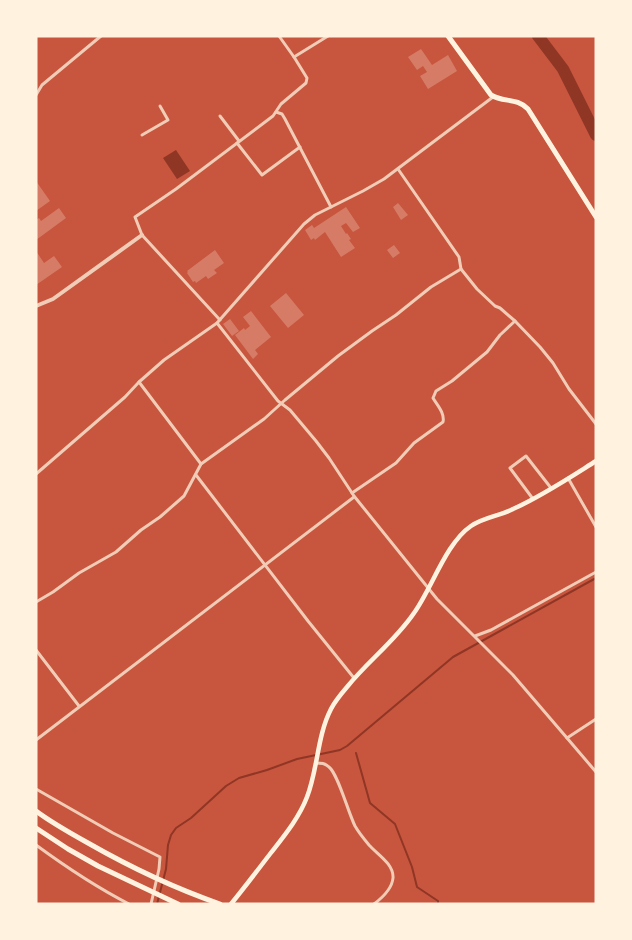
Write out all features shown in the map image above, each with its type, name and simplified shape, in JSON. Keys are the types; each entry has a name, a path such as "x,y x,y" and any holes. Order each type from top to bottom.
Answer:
{"main road":[{"path":"448,36 493,97 520,102 528,109 596,217"},
{"path":"231,904 297,817 307,799 320,740 331,709 354,678 403,628 461,535 471,526 512,510 596,461"},
{"path":"36,811 102,851 184,891 220,904"},
{"path":"36,828 98,866 178,904"}],"street":[{"path":"36,95 42,85 101,36"},
{"path":"279,36 307,78 306,83 281,104 273,116 135,218 142,235 218,321 278,401 290,410 329,458 353,495 429,589 513,675 596,772"},
{"path":"294,57 328,36"},
{"path":"36,474 164,360 218,321 304,224 315,215 363,191 398,169 493,97"},
{"path":"142,135 168,120 160,106"},
{"path":"276,112 285,118 331,207"},
{"path":"220,116 262,175 300,147"},
{"path":"398,169 459,257 461,269 477,289 515,321 540,347 553,363 568,389 596,424"},
{"path":"36,306 53,299 142,235"},
{"path":"36,602 116,552 184,496 201,464 253,428 338,356 431,287 461,269"},
{"path":"36,740 396,463 414,443 443,422 444,418 433,398 436,391 487,352 515,321"},
{"path":"139,382 201,464"},
{"path":"533,499 510,468 526,456 551,488"},
{"path":"196,475 354,678"},
{"path":"568,478 596,527"},
{"path":"476,637 596,572"},
{"path":"36,650 79,706"},
{"path":"567,738 596,719"},
{"path":"316,761 326,764 334,773 356,827 367,843 388,864 391,871 393,879 387,891 374,904"},
{"path":"36,789 121,838 160,857 151,904"},
{"path":"36,845 68,868 129,904"}],"shaded area":[{"path":"176,150 190,171 177,179 163,158"}],"building":[{"path":"421,49 432,65 448,55 457,71 428,89 420,76 427,72 423,66 417,70 408,57"},
{"path":"36,181 50,201 36,211"},
{"path":"398,203 408,215 401,220 393,207"},
{"path":"346,207 360,228 353,232 346,223 341,226 355,248 341,257 325,232 315,240 314,238 311,240 305,230 312,225 314,228"},
{"path":"59,208 66,218 36,240 36,220 39,218 41,221"},
{"path":"394,245 400,253 393,258 387,250"},
{"path":"215,250 224,263 214,270 217,273 208,279 206,276 196,283 193,282 187,271"},
{"path":"36,251 44,263 54,256 62,267 36,285"},
{"path":"286,293 304,315 288,328 270,306"},
{"path":"251,311 271,337 255,350 258,354 253,359 235,335 250,326 243,317"},
{"path":"230,319 239,331 232,336 223,324"}],"waterway":[{"path":"538,36 563,69 596,135"},
{"path":"157,904 166,869 171,835 176,828 191,818 226,786 239,778 297,759 340,750 453,657 596,578"},
{"path":"356,753 370,803 395,824 412,867 417,887 438,901 438,904"}]}
